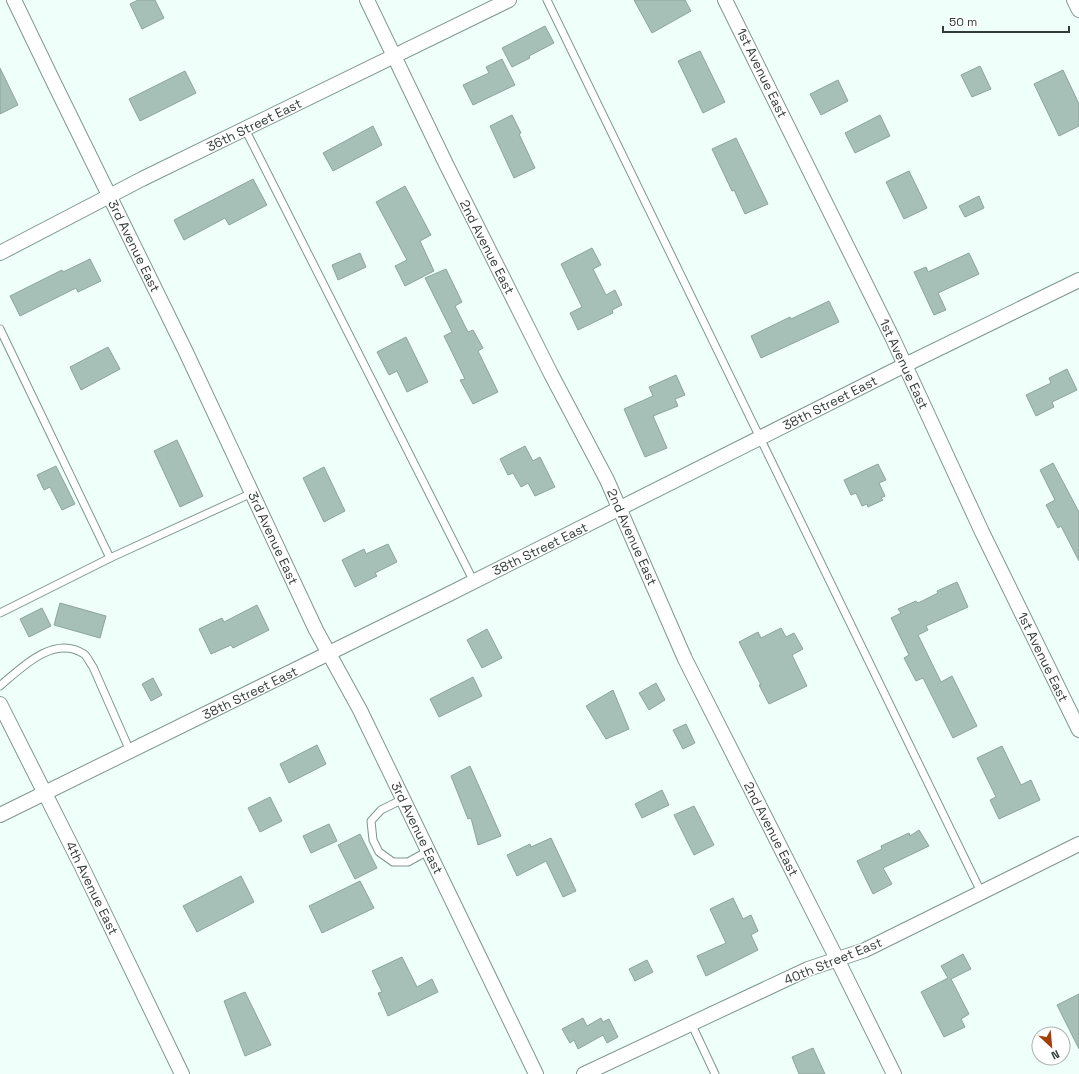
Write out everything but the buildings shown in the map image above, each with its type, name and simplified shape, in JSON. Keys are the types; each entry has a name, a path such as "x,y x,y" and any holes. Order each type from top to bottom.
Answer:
{"street":[{"name":"3rd Avenue East","path":"14,0 185,350 316,630 360,710 536,1074"},
{"name":"2nd Avenue East","path":"367,0 550,374 607,480 685,659 894,1074"},
{"name":"36th Street East","path":"0,252 109,196 509,0"},
{"name":"1st Avenue East","path":"725,0 893,339 982,532 1079,730"},
{"path":"1074,0 1079,10"},
{"name":"38th Street East","path":"0,815 620,510 905,365 1079,280"},
{"name":"4th Avenue East","path":"0,704 81,864 182,1074"},
{"name":"40th Street East","path":"584,1074 808,969 865,950 1079,844"}],"lane":[{"path":"547,0 981,892"},
{"path":"245,129 474,582"},
{"path":"0,329 110,558"},
{"path":"0,613 110,558 252,493"},
{"path":"0,686 26,662 47,651 68,647 85,654 93,667 130,751"},
{"path":"403,799 381,810 371,821 373,840 379,852 392,862 408,862 428,851"},
{"path":"691,1023 715,1074"}]}
